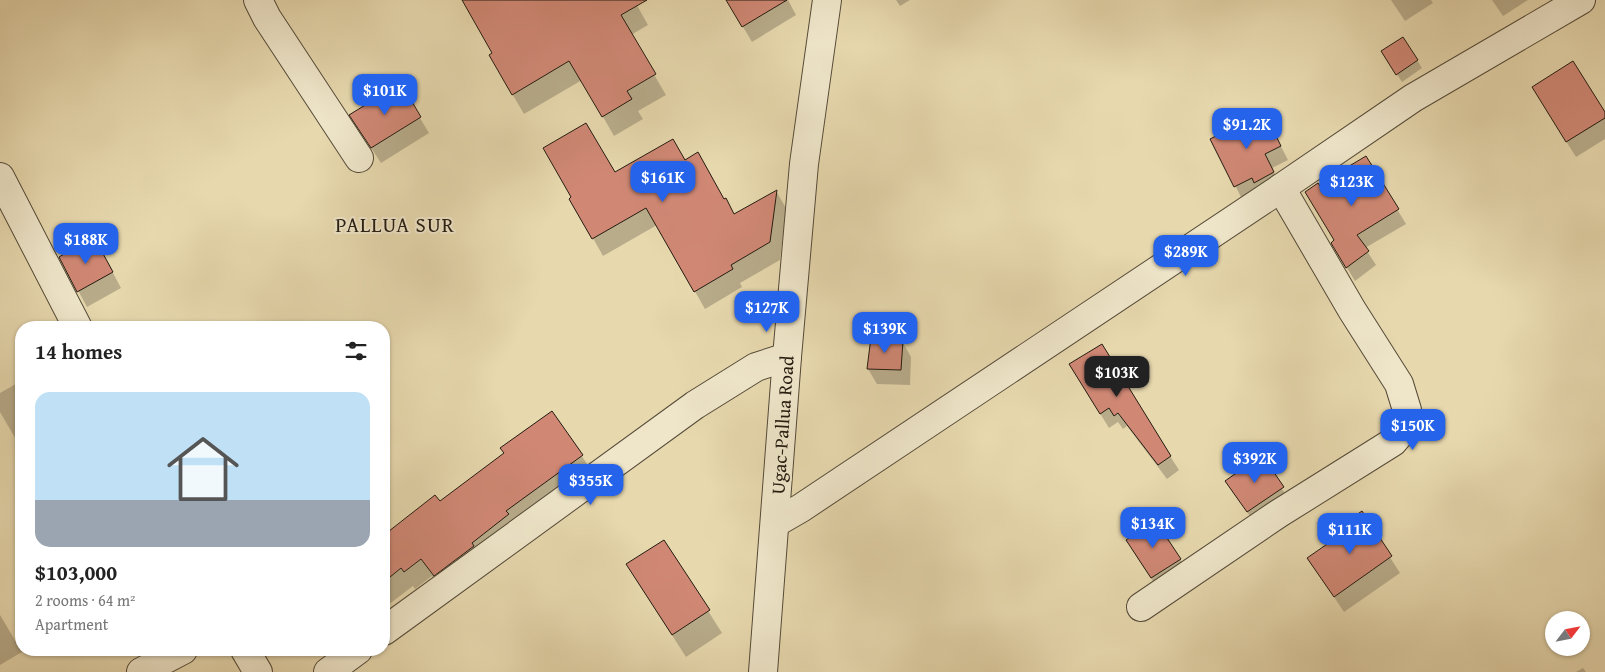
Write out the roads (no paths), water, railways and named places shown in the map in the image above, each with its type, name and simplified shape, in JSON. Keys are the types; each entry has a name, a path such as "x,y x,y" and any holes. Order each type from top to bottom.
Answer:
{"street":[{"path":"258,0 267,18 359,158"},
{"name":"Ugac-Pallua Road","path":"763,672 804,164 827,0"},
{"path":"775,523 801,508 1413,98 1581,0"},
{"path":"0,177 74,321"},
{"path":"1141,607 1278,514 1393,442 1404,429 1407,410 1399,384 1347,302 1280,188"},
{"path":"390,627 695,404 756,367 787,357"},
{"path":"141,672 172,656"},
{"path":"249,656 258,672"},
{"path":"328,672 350,656"}],"district":[{"name":"PALLUA SUR","path":"395,225"}]}
